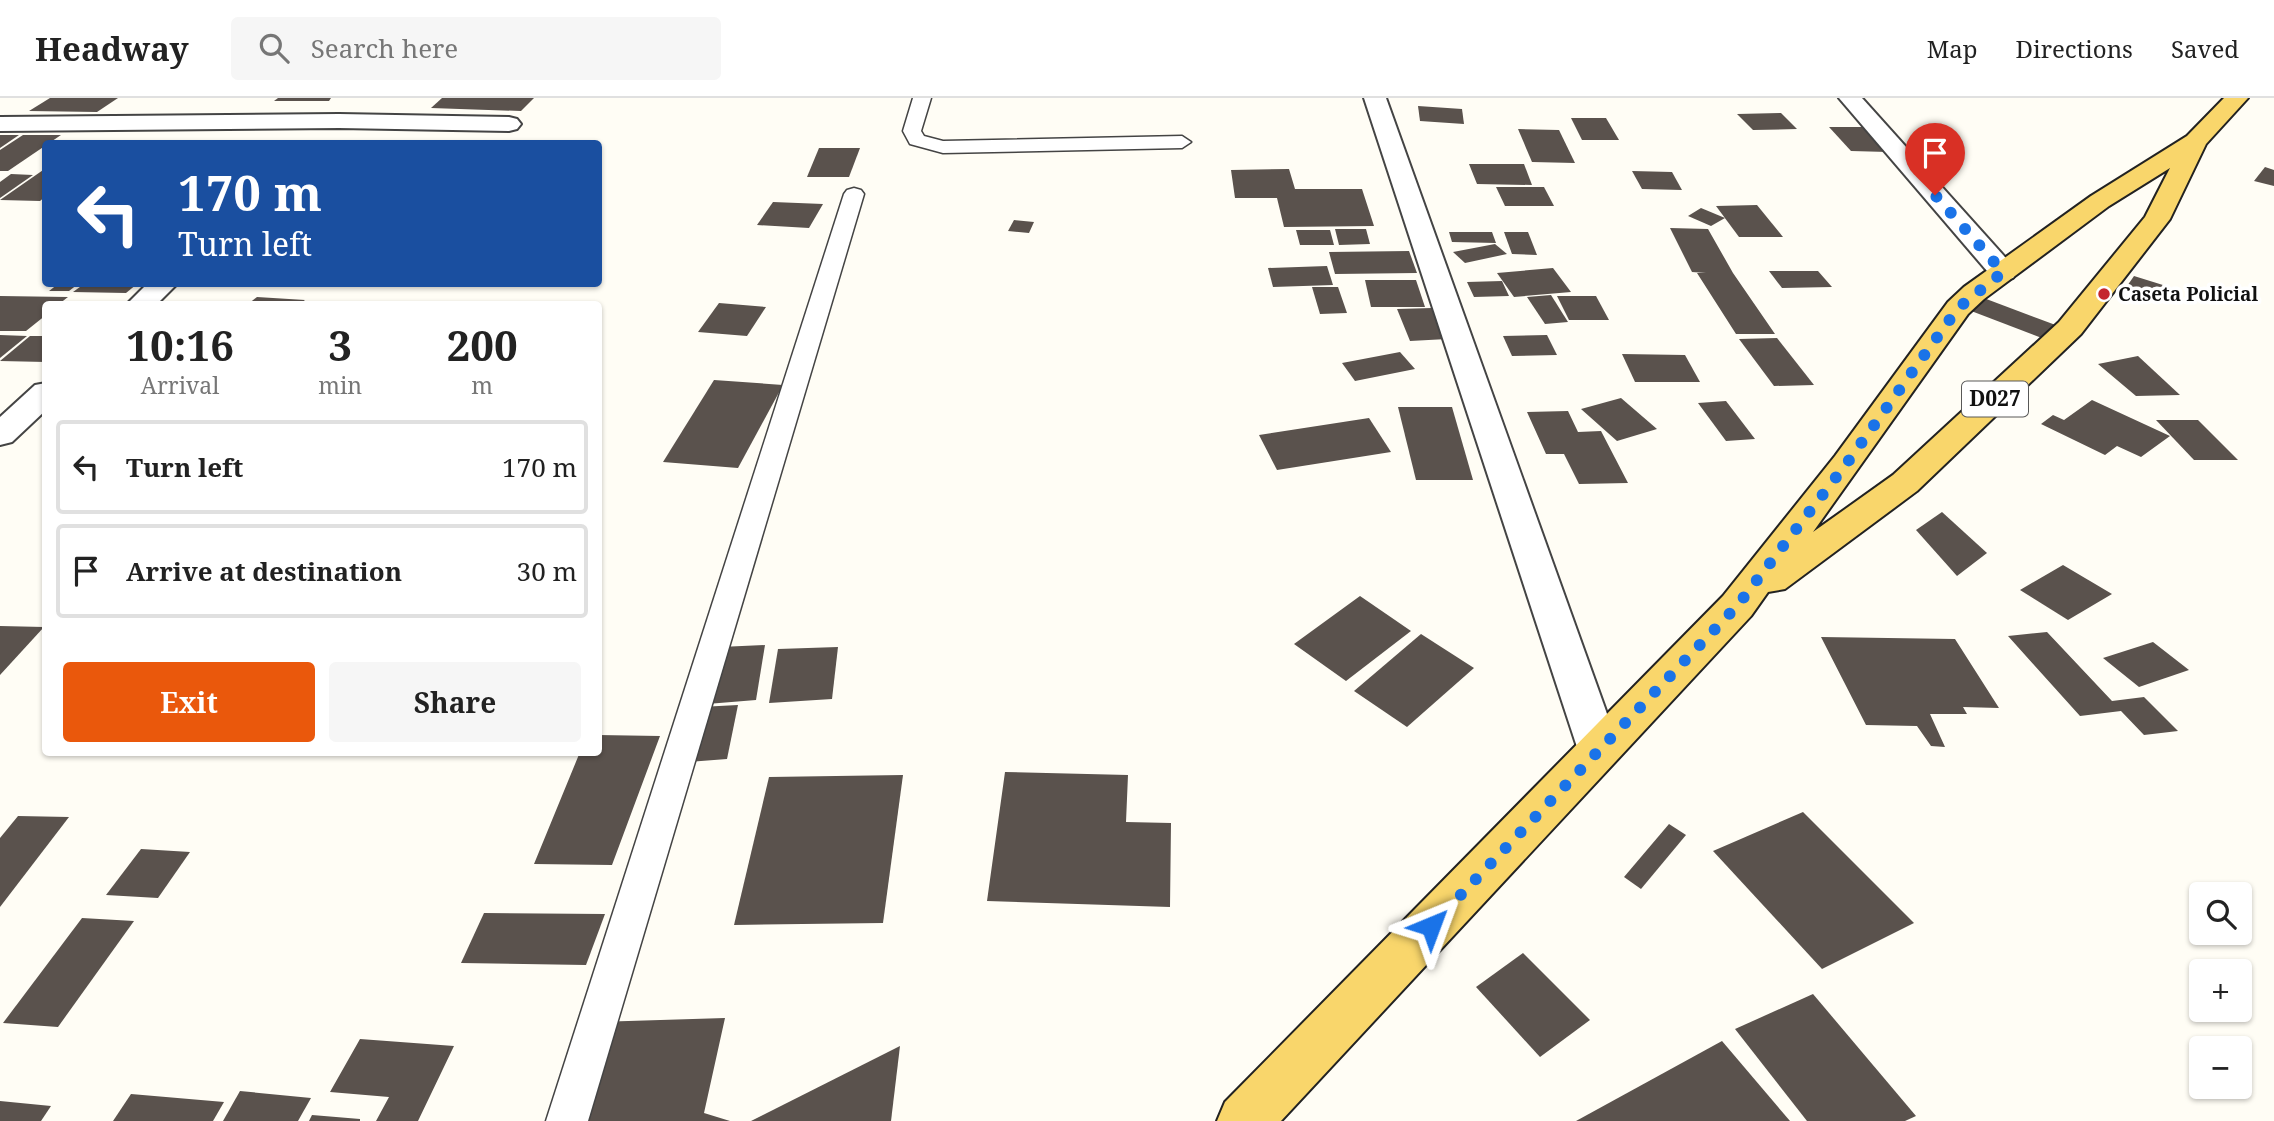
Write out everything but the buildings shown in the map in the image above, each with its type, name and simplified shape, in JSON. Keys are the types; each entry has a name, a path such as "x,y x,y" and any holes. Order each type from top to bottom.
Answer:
{"main road":[{"name":"D027","path":"1244,1121 1737,606 1847,463 1958,308 2100,201 2195,141 2237,98"},
{"name":"D027","path":"1737,606 1905,483 2054,344 2157,219 2195,141"}],"street":[{"path":"318,140 368,98"},
{"path":"1375,98 1599,750"},
{"path":"1850,98 2003,272"},
{"path":"0,124 339,121 509,124"},
{"path":"144,301 160,287"},
{"path":"0,435 42,397"}],"lane":[{"path":"922,98 912,131 917,140 943,147 1182,142"},
{"path":"568,1121 854,194"}],"place":[{"name":"Caseta Policial","path":"2104,294"}],"route":[{"path":"1431,926 1737,606 1847,463 1958,308 2003,272 1935,195"}]}
